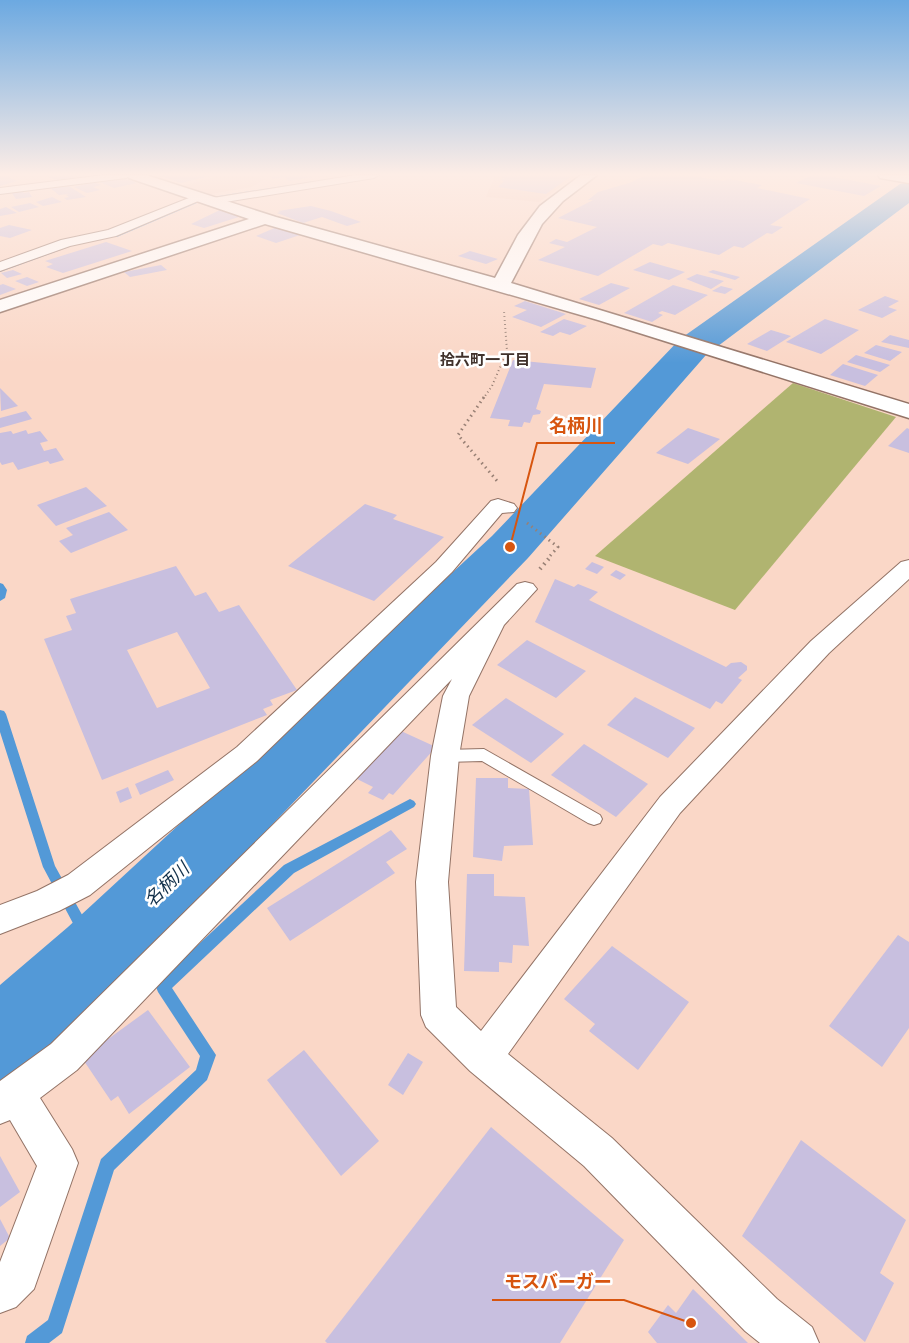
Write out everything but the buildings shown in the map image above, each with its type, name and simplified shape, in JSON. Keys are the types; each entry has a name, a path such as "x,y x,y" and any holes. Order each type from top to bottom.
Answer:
{"main road":[{"path":"0,306 207,238"},
{"path":"335,238 501,285 909,411"},
{"path":"501,285 525,238"}],"street":[{"path":"0,267 66,243 91,238"},
{"path":"0,920 48,901 79,885 248,754 444,567 498,505 507,508"},
{"path":"483,1058 670,805 820,647 909,567"},
{"path":"0,1292 19,1274 58,1163 8,1099 64,1057 525,589"},
{"path":"493,622 456,696 445,756 432,882 439,1015 483,1058 598,1152 761,1315 796,1343"}],"lane":[{"path":"445,756 484,755 594,819"}],"path":[{"path":"501,285 507,351 492,386 458,435 498,481 507,508 558,547"}],"green space":[{"path":"793,383 896,417 735,610 595,556"}],"waterway":[{"name":"名柄川","path":"0,1040 96,953 510,547 693,347 843,238"},
{"path":"0,270 67,246"},
{"path":"0,586 2,590 0,598"},
{"path":"0,714 49,867 96,953"},
{"path":"34,1343 55,1326 107,1165 202,1075 208,1055 163,987 289,869 410,804"}],"place":[{"name":"名柄川","path":"510,547"},
{"name":"モスバーガー","path":"691,1323"}],"district":[{"name":"拾六町一丁目","path":"485,359"}]}
